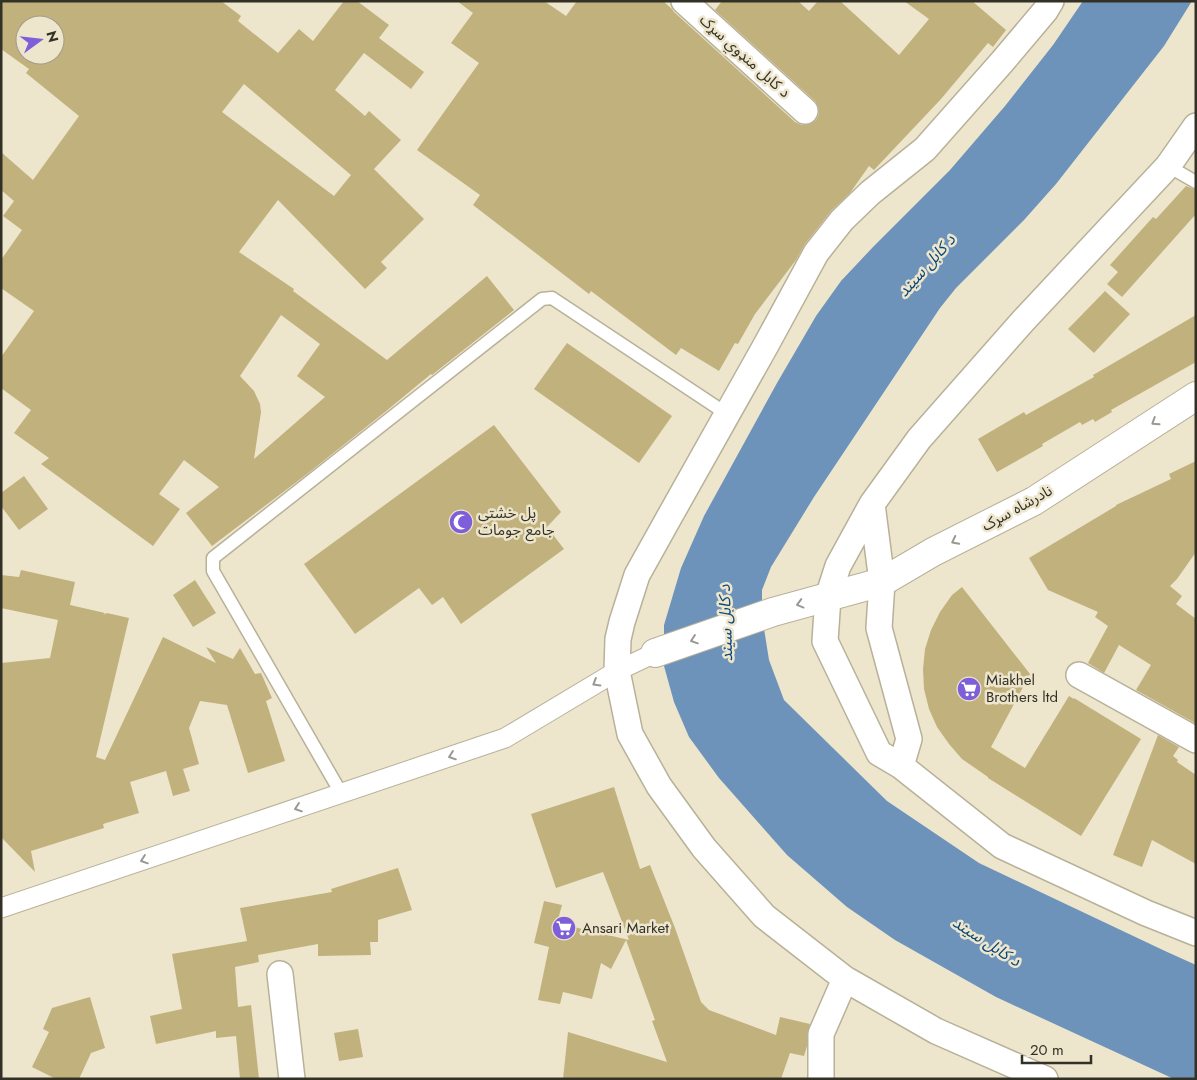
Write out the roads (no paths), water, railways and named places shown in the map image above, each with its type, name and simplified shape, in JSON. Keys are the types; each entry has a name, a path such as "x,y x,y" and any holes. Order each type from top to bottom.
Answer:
{"street":[{"name":"د کابل منډوي سړک","path":"684,1 805,111"},
{"path":"1045,1079 936,1031 845,980 764,916 704,848 659,786 630,734 617,671 618,639 637,576 816,253 842,220 870,193 925,149 1002,62 1045,11 1051,1"},
{"path":"1196,126 1168,166 1023,321 919,439 872,504 838,566 828,597 825,641 878,753 901,766 1002,846 1146,914 1196,933"},
{"name":"نادرشاه سړک","path":"655,653 773,612 882,582 933,552 1034,501 1196,396"},
{"path":"872,504 882,582 879,628 909,739 901,766"},
{"path":"1,908 505,738 617,671 655,653"},
{"path":"1079,675 1196,740"},
{"path":"280,974 292,1079"},
{"path":"821,1079 821,1034 845,980"}],"lane":[{"path":"1168,166 1196,182"},
{"path":"341,793 213,571 213,558 542,299 552,298 727,414"}],"water":[{"name":"د کابل سيند","path":"1083,1 1192,1 1164,46 1056,184 1024,220 956,288 940,308 814,497 771,567 762,590 762,616 769,660 784,700 887,801 979,863 1196,965 1196,1079 1174,1079 996,997 895,940 847,907 787,855 719,778 689,737 674,702 664,666 664,625 681,568 704,516 816,316 841,281 950,170 1005,106 1053,45"}],"place":[{"name":"پل خشتی جامع جومات","path":"461,522"},
{"name":"Miakhel Brothers ltd","path":"969,689"},
{"name":"Ansari Market","path":"564,928"}]}
